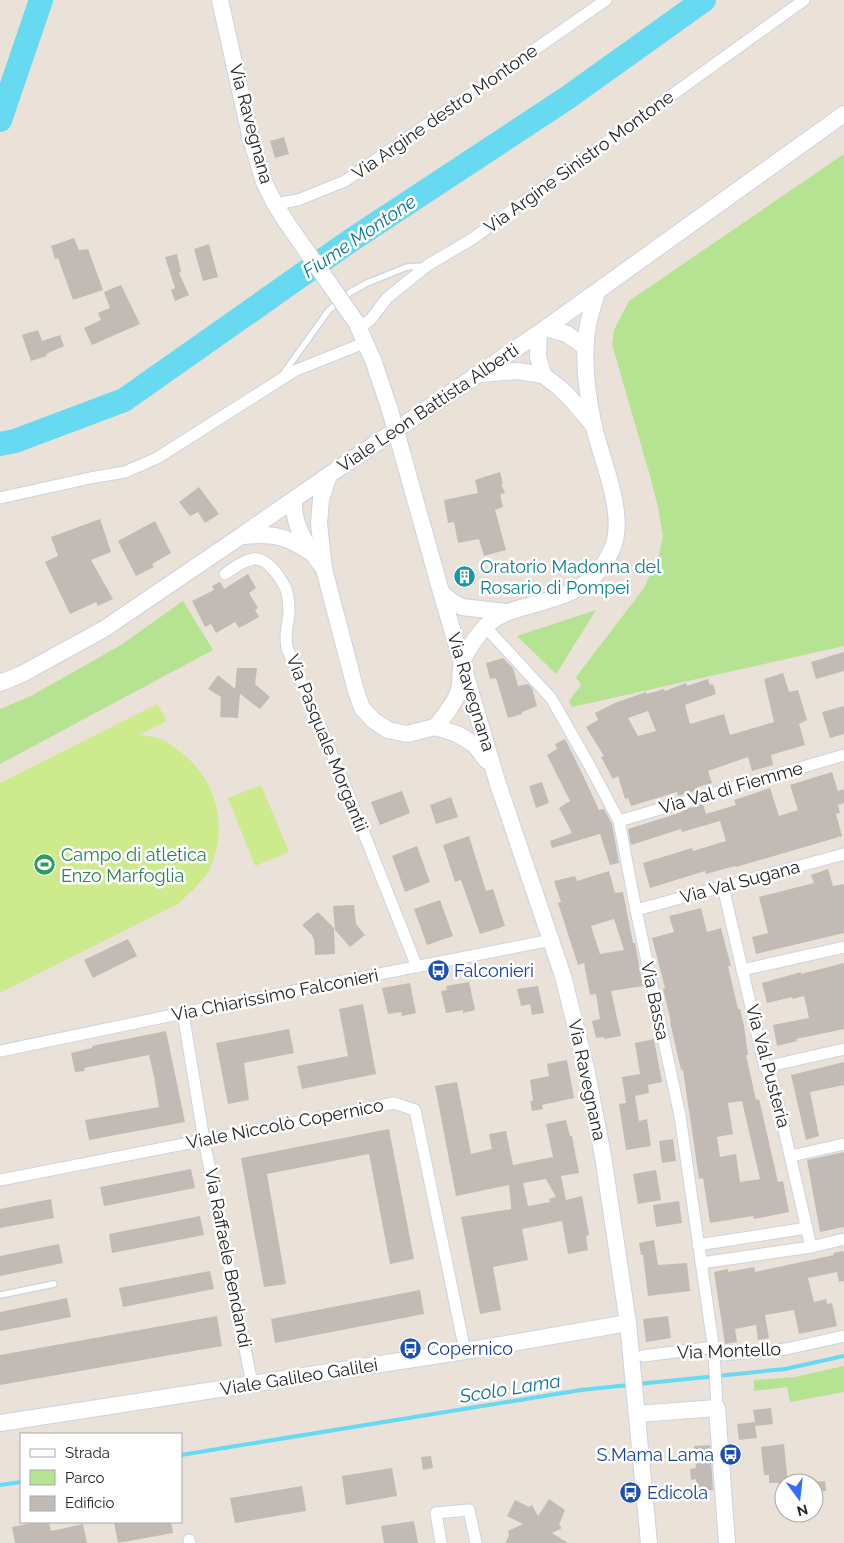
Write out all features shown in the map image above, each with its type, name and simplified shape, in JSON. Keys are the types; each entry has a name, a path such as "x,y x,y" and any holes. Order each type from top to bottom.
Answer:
{"main road":[{"name":"Via Ravegnana","path":"220,0 250,135 264,182 287,223 360,331 379,375 497,781 563,976 586,1068 603,1156 628,1323 637,1357 637,1414 649,1543"},
{"name":"Viale Leon Battista Alberti","path":"0,683 22,674 104,629 543,330 844,114"},
{"path":"435,727 455,701 459,690 462,662 479,633 506,612 574,592 586,583 602,566 613,548 617,527 616,506 594,426 587,378 586,347 588,324 597,292"},
{"path":"543,375 538,356 543,330 567,334 586,347"},
{"path":"478,374 516,371 543,375 572,399 594,426"},
{"path":"329,475 322,499 319,523 324,569 362,708 372,720 388,730 407,734 435,727 457,734 474,744 486,759 497,781"},
{"path":"319,523 303,505 294,500 296,521 312,554 324,569"},
{"path":"241,536 263,534 279,536 297,544 312,554"},
{"path":"441,592 451,601 462,607 506,612"},
{"name":"Viale Galileo Galilei","path":"0,1423 465,1351 628,1323"},
{"path":"637,1414 717,1408 727,1543"}],"street":[{"name":"Via Argine destro Montone","path":"275,204 298,200 344,181 606,0"},
{"name":"Via Argine Sinistro Montone","path":"0,498 125,472 157,458 294,371 359,345 360,331 387,298 428,265 472,238 804,0"},
{"name":"Via Pasquale Morgantii","path":"225,574 242,563 254,559 263,560 270,566 286,590 289,613 285,632 287,648 346,788 417,967"},
{"name":"Via Bassa","path":"491,633 551,698 619,821 680,1116 714,1351 717,1408"},
{"name":"Via Val di Fiemme","path":"619,821 844,755"},
{"name":"Via Val Sugana","path":"636,910 844,854"},
{"name":"Via Val Pusteria","path":"723,887 765,1067 773,1082 811,1247"},
{"name":"Via Chiarissimo Falconieri","path":"0,1051 551,940"},
{"path":"742,970 844,947"},
{"name":"Via Raffaele Bendandi","path":"183,1013 204,1140 252,1384"},
{"path":"765,1067 844,1049"},
{"name":"Viale Niccolò Copernico","path":"0,1180 394,1103 415,1110 465,1351"},
{"path":"791,1156 844,1144"},
{"path":"698,1245 807,1228"},
{"path":"702,1263 811,1247 844,1239"},
{"name":"Via Montello","path":"637,1357 707,1348 724,1355 786,1349 844,1336"},
{"path":"442,1543 436,1513 469,1510 476,1543"}],"lane":[{"path":"278,381 328,310 349,293 367,283 407,268 428,265"},
{"path":"0,1295 54,1284"}],"green space":[{"path":"844,154 844,646 572,707 569,701 581,685 576,677 644,588 659,554 663,536 650,476 612,344 614,330 629,301"},
{"path":"183,601 213,650 0,764 0,709 31,696 121,645"},
{"path":"596,610 556,674 517,636"},
{"path":"157,704 167,721 139,735 158,738 173,746 191,761 202,774 210,788 216,804 218,837 215,854 209,870 199,884 178,904 0,993 0,783"},
{"path":"261,785 289,852 255,866 228,798"},
{"path":"844,1366 844,1392 790,1402 787,1387 754,1391 754,1380 795,1377"}],"building":[{"path":"284,137 289,154 275,158 270,141"},
{"path":"74,238 79,250 88,249 103,290 73,300 58,258 55,259 51,246"},
{"path":"209,244 218,277 203,281 194,249"},
{"path":"177,254 181,272 179,273 189,295 175,301 171,290 175,288 165,257"},
{"path":"121,285 140,324 92,345 84,328 101,320 98,313 110,308 104,292"},
{"path":"38,330 42,341 60,335 64,346 46,354 47,356 31,361 22,335"},
{"path":"500,472 503,484 501,484 505,493 500,494 503,507 495,510 506,550 484,556 479,539 458,543 454,522 448,523 444,500 478,493 475,480"},
{"path":"199,487 219,514 205,523 198,512 190,516 179,502"},
{"path":"100,519 111,552 91,560 113,599 98,606 96,602 70,614 45,562 58,556 51,537"},
{"path":"155,521 171,553 152,564 154,567 136,576 118,541"},
{"name":"Oratorio Madonna del Rosario di Pompei","path":"465,570 475,570 471,578 461,586 455,578"},
{"path":"248,574 256,588 249,593 258,608 255,610 259,617 239,628 235,622 216,633 211,624 205,627 192,601 214,590 212,586 220,582 224,589"},
{"path":"844,652 844,671 816,679 811,662"},
{"path":"503,658 513,668 518,686 528,684 532,688 537,706 522,712 522,714 508,718 496,678 490,679 486,663"},
{"path":"237,668 257,668 255,684 270,697 260,709 240,694 238,718 220,717 221,697 208,689 218,675 235,689"},
{"path":"783,673 789,692 798,690 807,720 799,724 805,745 771,755 773,765 752,771 748,757 708,771 712,783 698,787 698,790 678,796 677,792 631,806 628,798 625,799 618,776 613,779 601,757 604,756 586,727 598,720 595,713 615,703 646,692 647,694 664,689 665,691 686,683 687,686 708,679 710,685 713,684 716,694 685,705 690,724 724,714 730,735 774,722 764,679","holes":["648,711 656,731 638,736 628,718"]},
{"path":"844,706 844,734 830,738 822,712"},
{"path":"565,739 599,810 604,809 612,824 619,863 610,865 600,834 552,848 550,841 572,833 559,808 570,801 547,755 557,749 555,744"},
{"path":"832,772 838,791 844,789 844,803 838,805 840,813 836,814 842,836 736,867 706,874 705,871 650,888 643,863 692,848 693,851 726,841 720,821 682,832 681,829 631,845 628,829 703,804 706,814 736,805 734,800 770,788 779,816 798,810 790,785"},
{"path":"542,782 549,803 536,808 529,786"},
{"path":"402,791 410,813 380,825 371,802"},
{"path":"451,797 458,817 436,824 430,805"},
{"path":"469,836 486,891 493,889 505,926 480,934 461,880 455,882 443,845"},
{"path":"417,846 430,882 405,892 392,856"},
{"path":"828,869 833,886 844,884 844,933 756,954 752,937 768,933 759,897 814,883 811,875"},
{"path":"609,871 615,893 623,892 643,986 611,991 621,1036 604,1039 604,1037 596,1038 592,1021 600,1019 596,994 590,995 584,963 578,965 558,903 561,902 554,881 575,876 577,881","holes":["614,919 624,950 600,954 591,926"]},
{"path":"440,900 453,936 427,945 414,909"},
{"path":"354,905 356,924 365,935 350,947 335,930 333,906"},
{"path":"701,908 707,932 721,928 731,966 728,966 738,1009 740,1009 744,1026 748,1055 746,1055 756,1100 759,1099 778,1182 783,1181 789,1212 754,1219 753,1216 710,1223 703,1178 699,1179 683,1070 681,1070 663,989 665,988 652,938 674,932 669,916","holes":["742,1101 760,1179 740,1182 736,1154 720,1157 717,1137 733,1134 728,1103"]},
{"path":"318,912 334,928 335,954 315,955 312,935 302,925"},
{"path":"128,939 137,956 93,978 84,960"},
{"path":"844,963 844,1029 796,1039 797,1041 777,1046 773,1025 809,1018 804,996 767,1003 762,983"},
{"path":"469,982 475,1010 463,1013 463,1010 446,1013 441,991 447,990 446,986"},
{"path":"410,983 416,1013 402,1016 401,1012 388,1014 382,988"},
{"path":"538,986 544,1013 532,1015 530,1004 521,1006 517,989"},
{"path":"363,1004 376,1074 302,1089 297,1066 348,1056 339,1009"},
{"path":"289,1029 294,1053 244,1063 249,1100 228,1104 216,1043"},
{"path":"166,1031 185,1122 89,1140 85,1120 159,1107 154,1077 149,1055 84,1068 85,1071 75,1072 71,1053 92,1048 92,1046"},
{"path":"654,1039 662,1082 648,1085 649,1093 635,1096 639,1121 647,1119 651,1146 626,1150 619,1104 626,1103 622,1077 640,1074 635,1043"},
{"path":"567,1060 574,1098 542,1105 543,1109 532,1111 530,1101 533,1101 530,1080 549,1076 547,1064"},
{"path":"844,1062 844,1085 810,1092 819,1136 806,1140 791,1075"},
{"path":"457,1082 471,1154 492,1149 489,1134 506,1131 513,1165 553,1157 546,1124 566,1120 570,1136 572,1136 579,1173 561,1176 566,1200 582,1196 589,1235 586,1236 588,1250 568,1254 562,1221 522,1229 528,1260 493,1267 501,1310 480,1314 461,1217 511,1209 509,1185 456,1196 435,1086","holes":["546,1179 556,1197 549,1199 550,1202 528,1206 523,1183"]},
{"path":"389,1129 414,1259 390,1264 369,1154 267,1174 286,1284 264,1287 241,1158"},
{"path":"673,1139 676,1161 662,1163 659,1141"},
{"path":"844,1152 844,1227 820,1232 807,1160"},
{"path":"191,1169 195,1188 104,1206 100,1187"},
{"path":"656,1170 661,1200 638,1204 633,1174"},
{"path":"51,1199 54,1218 0,1228 0,1209"},
{"path":"679,1201 682,1223 656,1227 653,1205"},
{"path":"200,1216 204,1235 112,1253 109,1234"},
{"path":"654,1240 658,1265 687,1263 690,1291 648,1296 643,1255 641,1255 639,1243"},
{"path":"59,1244 63,1263 0,1276 0,1256"},
{"path":"844,1251 844,1281 839,1282 837,1272 808,1278 814,1302 826,1299 827,1304 832,1303 837,1326 799,1334 794,1310 765,1315 769,1338 758,1340 756,1325 735,1329 737,1342 725,1344 714,1272 728,1269 728,1272 754,1267 755,1272 834,1255 833,1253"},
{"path":"210,1271 214,1289 123,1307 119,1288"},
{"path":"420,1290 424,1314 275,1343 271,1319"},
{"path":"67,1298 71,1317 0,1331 0,1312"},
{"path":"217,1316 222,1346 0,1385 0,1355"},
{"path":"668,1316 671,1338 646,1342 643,1319"},
{"path":"771,1408 773,1424 755,1426 757,1438 739,1440 737,1424 755,1422 753,1410"},
{"path":"784,1444 787,1473 774,1473 774,1483 769,1483 769,1475 764,1475 761,1447"},
{"path":"710,1445 713,1490 697,1491 696,1479 691,1480 690,1469 696,1468 694,1446"},
{"path":"431,1456 433,1468 423,1470 421,1457"},
{"path":"392,1468 397,1496 346,1505 342,1476"},
{"path":"302,1486 306,1511 235,1523 230,1498"},
{"path":"549,1499 565,1510 559,1525 562,1528 552,1533 568,1543 505,1543 509,1536 508,1531 523,1524 507,1516 515,1500 529,1507 532,1505 538,1516"},
{"path":"414,1521 418,1543 384,1543 381,1526"},
{"path":"32,1523 49,1523 51,1531 83,1524 87,1543 15,1543 12,1527"},
{"path":"114,1523 171,1523 173,1533 118,1543"}],"waterway":[{"path":"0,120 41,0"},
{"name":"Fiume Montone","path":"0,444 15,441 124,400 350,241 567,98 704,0"},
{"name":"Scolo Lama","path":"638,1384 785,1369 844,1356"},
{"name":"Scolo Lama","path":"182,1455 581,1390 629,1385"},
{"name":"Scolo Lama","path":"0,1485 20,1482"}],"place":[{"name":"Oratorio Madonna del Rosario di Pompei","path":"464,577"},
{"name":"Campo di atletica Enzo Marfoglia","path":"45,865"},
{"name":"Falconieri","path":"438,971"},
{"name":"Copernico","path":"411,1349"},
{"name":"S.Mama Lama","path":"730,1455"},
{"name":"Edicola","path":"631,1493"}]}
